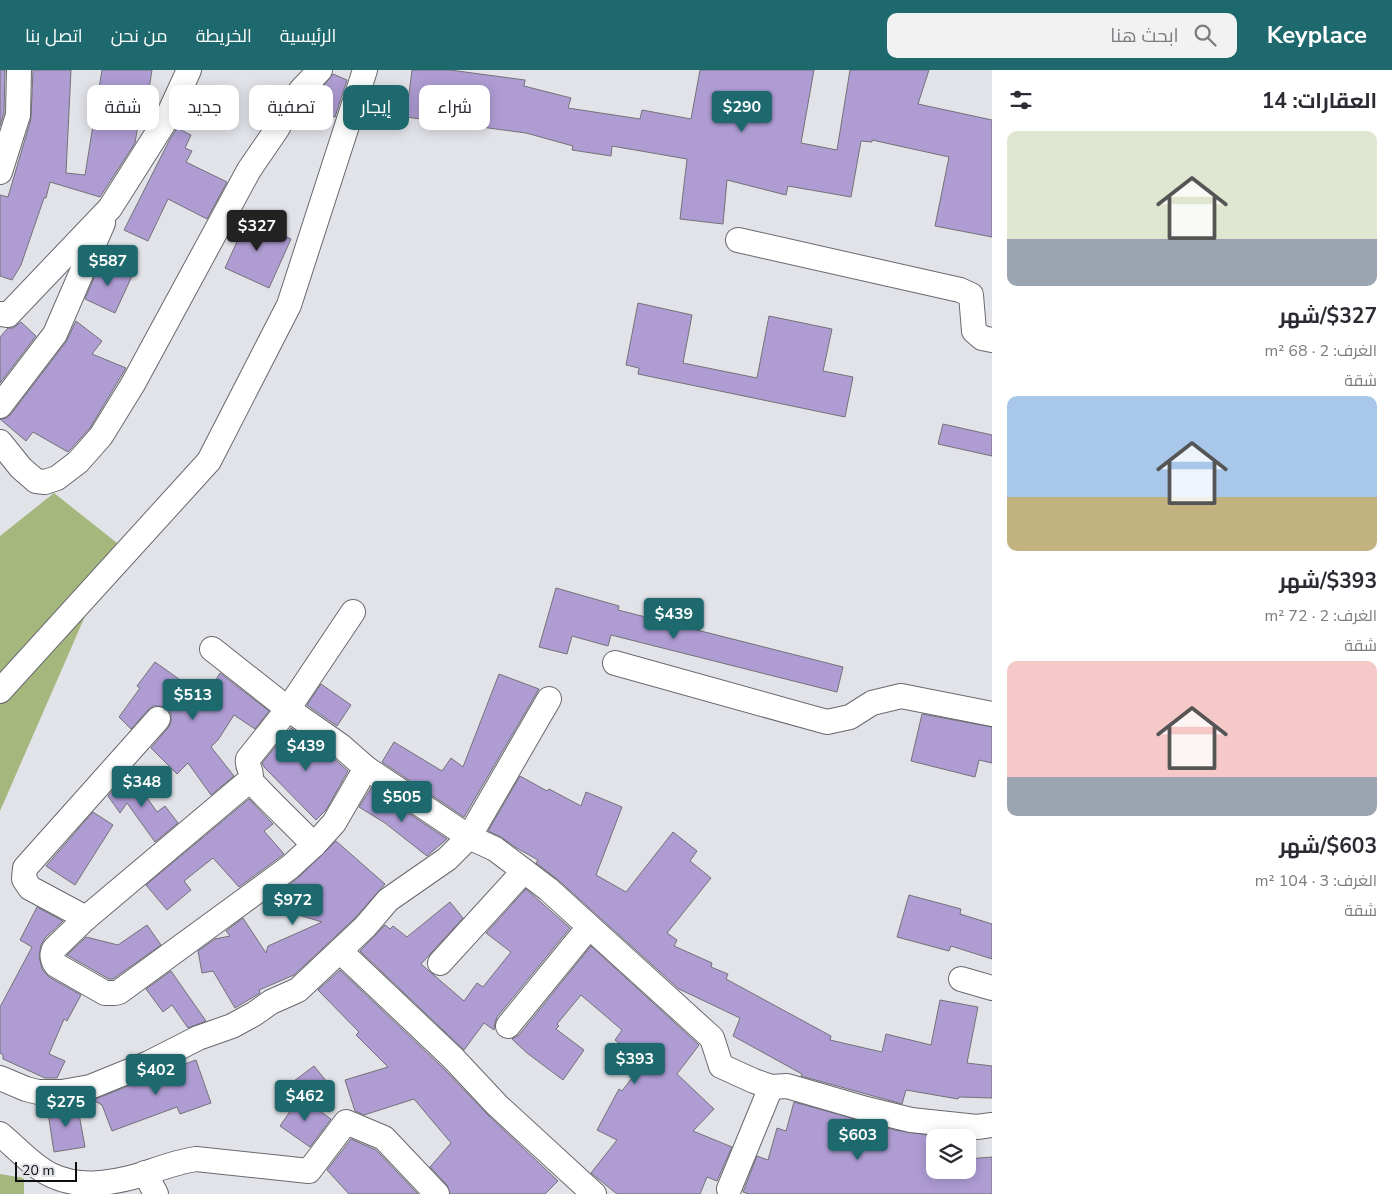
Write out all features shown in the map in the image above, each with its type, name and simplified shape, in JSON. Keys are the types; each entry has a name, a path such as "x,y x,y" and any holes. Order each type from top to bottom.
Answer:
{"street":[{"path":"0,172 18,115 19,70"},
{"path":"167,118 172,70"},
{"path":"0,406 55,334 110,208 167,118 189,70"},
{"path":"0,442 21,468 36,481 45,482 57,478 78,462 101,436 133,384 249,170 296,98 320,70"},
{"path":"0,692 208,461 289,304 365,70"},
{"path":"0,314 8,314 110,208"},
{"path":"738,240 960,290 971,295 974,331 982,338 992,340"},
{"path":"353,612 288,709 248,759 252,773 250,780 86,918 55,948 53,961 56,965 105,993 115,993 124,989 290,867 334,823 366,768"},
{"path":"212,649 288,709 341,746 366,768 469,837 495,849 548,889 712,1038 721,1066 754,1081 771,1086 787,1086 911,1120 977,1127 992,1125"},
{"path":"615,663 827,722 850,717 872,703 901,696 992,714"},
{"path":"0,1078 38,1092 62,1092 90,1087 149,1063 198,1038 232,1026 271,1002 298,990 365,927 388,900 448,859 469,837 549,699"},
{"path":"86,918 30,888 24,879 25,868 158,719"},
{"path":"250,780 314,845"},
{"path":"440,963 524,871"},
{"path":"508,1026 589,927"},
{"path":"340,951 452,1058 497,1105 594,1194"},
{"path":"961,979 992,988"},
{"path":"729,1189 771,1086"},
{"path":"0,1134 36,1165 50,1174 80,1183 98,1184 117,1182 181,1161 196,1159 309,1171 346,1122 384,1138 437,1194"},
{"path":"145,1173 156,1194"}],"green space":[{"path":"54,493 117,543 0,811 0,536"},
{"path":"0,1174 24,1178 24,1194 0,1194"}],"building":[{"path":"0,70 5,70 4,113 0,126"},
{"path":"33,70 71,70 66,173 85,175 92,130 137,130 135,143 100,197 50,182 46,198 44,198 21,265 12,280 0,276 0,195 8,197 31,119"},
{"path":"102,70 152,70 150,85 100,85"},
{"path":"412,70 450,70 525,80 524,86 571,98 568,108 640,119 642,110 691,119 700,70 814,70 801,143 837,150 850,70 929,70 918,104 992,120 992,237 935,226 949,157 872,140 872,142 861,141 851,197 788,186 786,195 727,180 723,224 680,219 687,159 612,146 611,156 572,150 573,146 526,133 490,128 490,85 419,85 419,119 409,117 409,94"},
{"path":"333,74 347,80 345,85 343,85 343,92 335,117 333,116 333,85 324,85"},
{"path":"176,130 181,130 191,135 185,148 192,151 186,162 227,182 207,219 168,199 148,241 124,230"},
{"path":"240,216 291,239 269,288 225,268 240,235 231,231"},
{"path":"101,261 132,276 115,313 85,299"},
{"path":"638,303 692,315 683,363 757,378 769,316 832,329 823,371 853,377 845,417 638,374 639,368 626,365"},
{"path":"76,321 102,341 92,354 126,368 90,428 68,452 33,432 26,441 0,419 6,418 11,414 66,342"},
{"path":"21,322 36,336 0,383 0,337 8,328 13,328"},
{"path":"943,424 992,435 992,456 938,444"},
{"path":"556,588 619,606 618,610 843,667 837,692 611,635 608,646 572,636 567,654 539,647"},
{"path":"155,662 200,694 206,696 220,673 269,711 255,729 234,715 218,740 211,747 234,776 211,795 188,763 177,774 151,748 171,722 171,714 167,708 153,706 131,729 119,717 140,688 137,686"},
{"path":"499,674 539,689 464,817 382,762 394,742 442,771 451,758 463,767"},
{"path":"321,684 351,705 337,726 307,705"},
{"path":"922,714 992,727 992,763 979,760 975,777 911,761"},
{"path":"291,728 332,757 348,771 326,810 316,820 262,763"},
{"path":"129,772 157,812 165,806 178,823 155,842 127,803 120,813 108,796"},
{"path":"520,776 547,791 549,789 581,806 586,792 622,807 596,875 626,892 673,832 697,851 690,861 711,878 667,933 677,940 674,946 712,963 711,967 728,974 726,979 831,1036 830,1040 882,1052 886,1034 931,1045 940,1000 978,1007 967,1063 992,1066 992,1098 959,1097 958,1099 906,1090 902,1104 801,1076 802,1074 733,1036 740,1018 679,989 557,879 536,863 538,860 488,831"},
{"path":"371,788 447,839 427,856 385,823 359,807"},
{"path":"249,799 273,824 264,831 284,854 239,887 213,858 184,881 191,890 167,910 146,885"},
{"path":"93,812 113,825 75,885 46,866"},
{"path":"336,841 385,884 355,918 294,975 259,990 260,993 235,1008 213,971 202,973 198,951 215,939 230,936 226,931 243,918 266,953 268,946 322,922 279,909 285,888"},
{"path":"526,889 570,928 497,1017 494,1030 484,1023 464,1050 360,951 385,925 390,929 393,926 407,937 450,902 463,918 421,964 464,1001 477,983 483,987 511,952 486,933"},
{"path":"909,895 961,909 960,914 992,924 992,959 951,946 949,951 897,937"},
{"path":"37,907 63,921 45,938 41,945 39,956 42,969 49,977 81,995 67,1021 64,1019 49,1054 65,1061 57,1078 45,1078 3,1059 3,1055 0,1053 0,1007 32,947 20,940"},
{"path":"147,925 161,945 113,979 109,979 67,955 86,937 118,945"},
{"path":"591,946 699,1045 677,1074 714,1109 693,1131 732,1147 717,1181 707,1177 700,1194 617,1194 591,1173 617,1140 597,1130 619,1089 622,1091 644,1062 615,1040 622,1030 581,995 557,1024 559,1026 556,1029 584,1050 563,1080 527,1053 512,1039 519,1035"},
{"path":"340,970 558,1181 545,1194 450,1194 447,1185 430,1167 451,1143 414,1099 364,1115 355,1111 345,1080 388,1067 356,1035 359,1032 318,990"},
{"path":"171,971 206,1021 188,1028 172,1005 163,1012 146,989"},
{"path":"196,1060 211,1103 180,1114 177,1107 112,1131 102,1105 93,1100 163,1072"},
{"path":"314,1066 327,1082 307,1098 294,1081"},
{"path":"300,1097 331,1119 310,1147 280,1126"},
{"path":"794,1102 895,1130 926,1135 926,1179 976,1179 976,1158 992,1157 992,1194 749,1194 743,1192 757,1156 768,1160 777,1128 786,1131"},
{"path":"77,1103 85,1147 54,1152 47,1106"},
{"path":"351,1139 376,1150 418,1194 349,1194 327,1170"}]}
